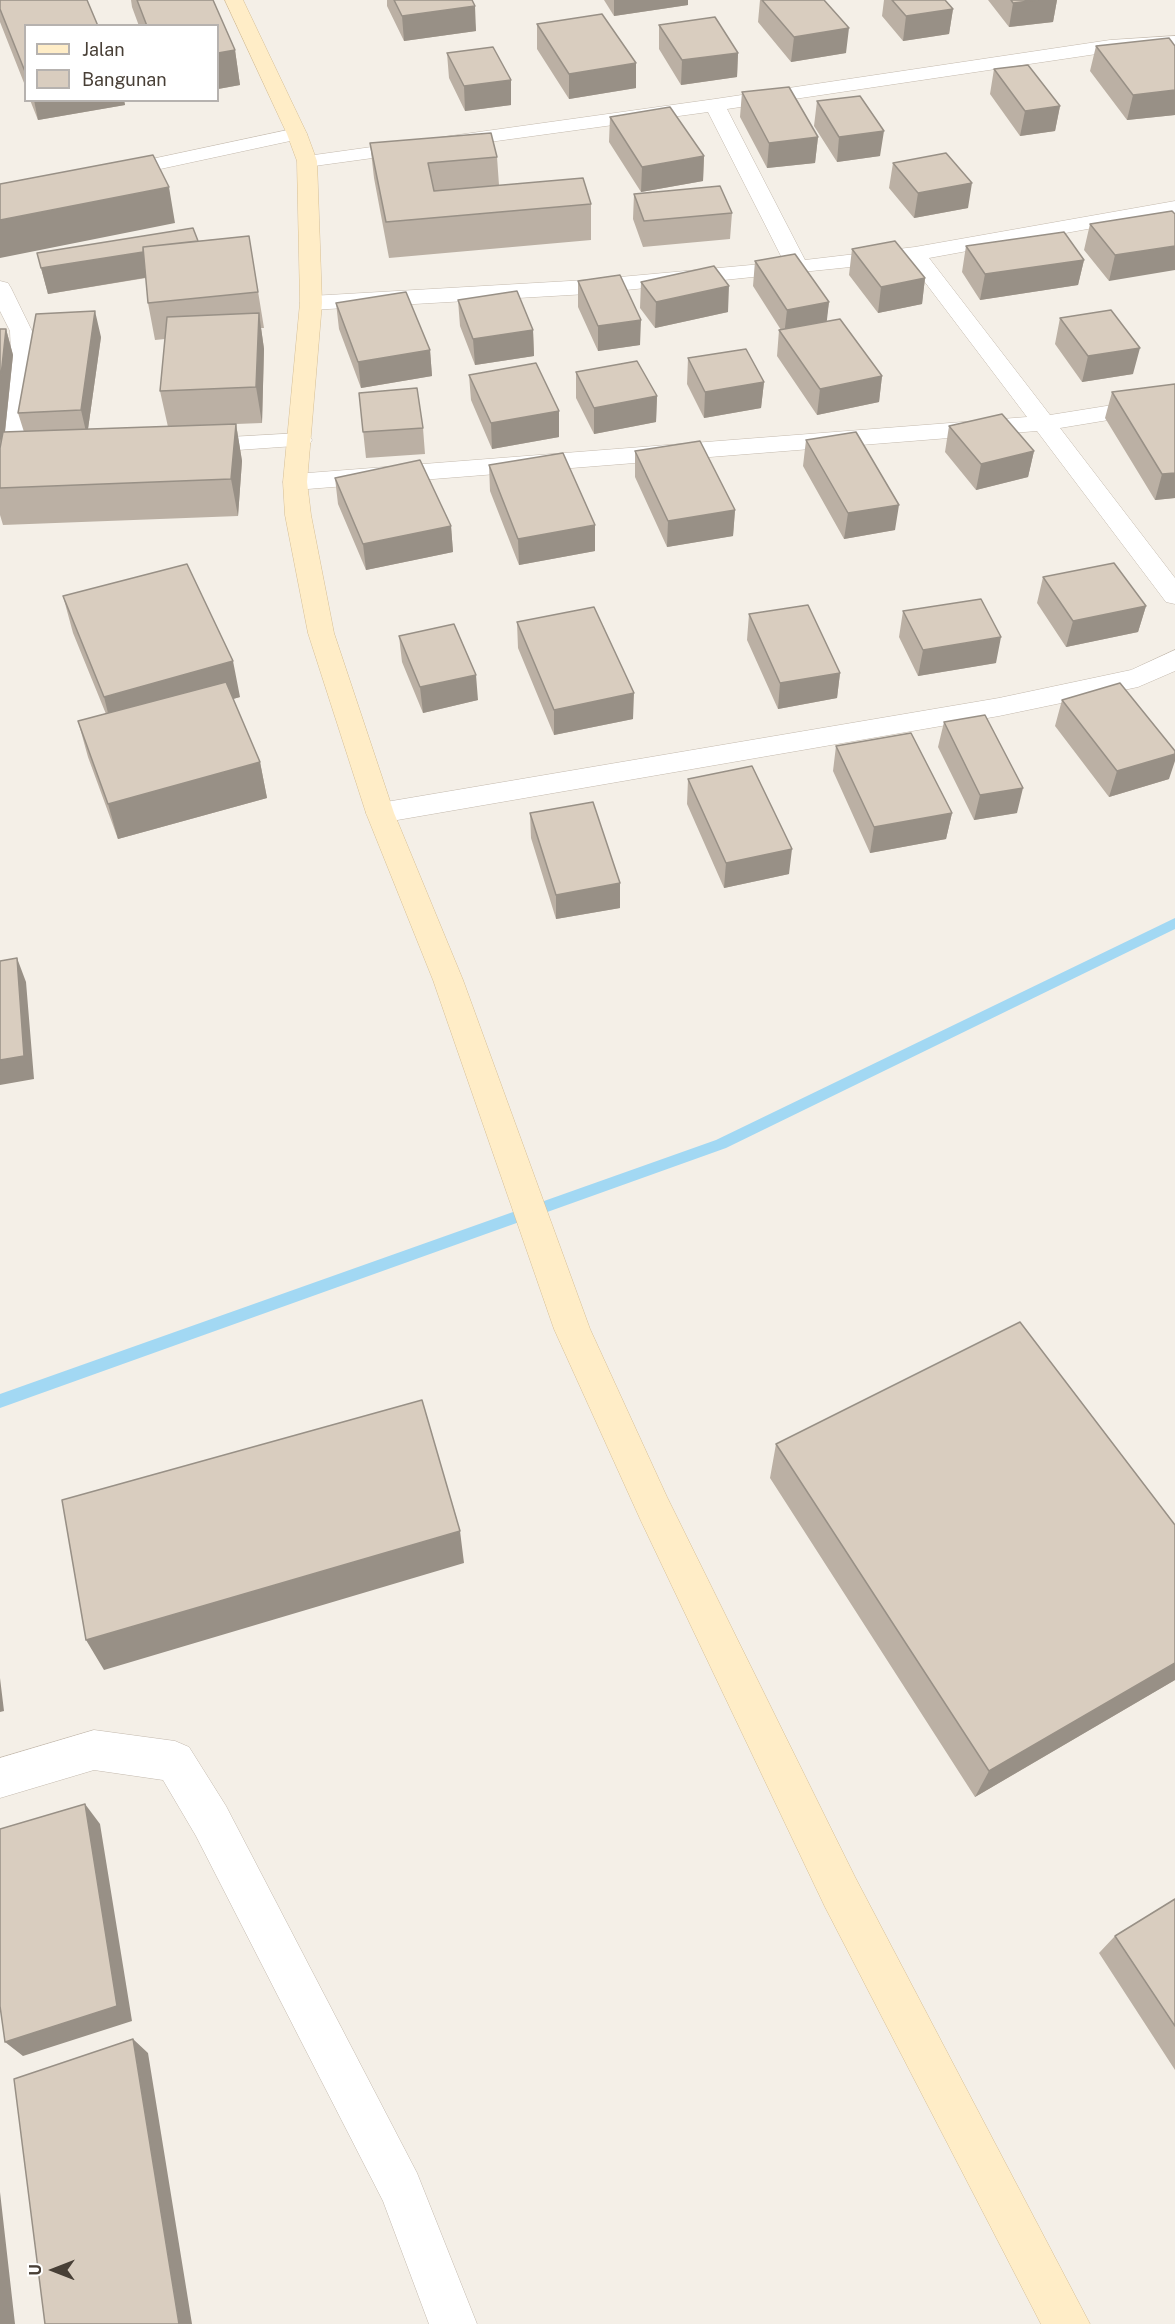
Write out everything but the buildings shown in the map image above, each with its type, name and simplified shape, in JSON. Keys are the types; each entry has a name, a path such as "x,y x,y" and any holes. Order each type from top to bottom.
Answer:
{"street":[{"path":"238,1 307,161 311,303 295,482 298,515 321,633 380,813 448,980 572,1329 654,1509 840,1892 1066,2324"},
{"path":"307,161 715,105 1110,46 1175,42"},
{"path":"715,105 798,267"},
{"path":"90,178 297,134"},
{"path":"311,303 587,287 798,267 915,254 1175,207"},
{"path":"915,254 1175,596"},
{"path":"0,288 21,331 22,354 14,426 15,442 26,450 36,453 70,452"},
{"path":"295,482 1044,423 1175,402"},
{"path":"173,447 300,440"},
{"path":"380,813 999,707 1138,678 1161,668 1175,658"},
{"path":"0,1778 94,1750 175,1761 211,1821 401,2189 453,2324"}],"waterway":[{"path":"0,1401 721,1144 1175,923"}]}
